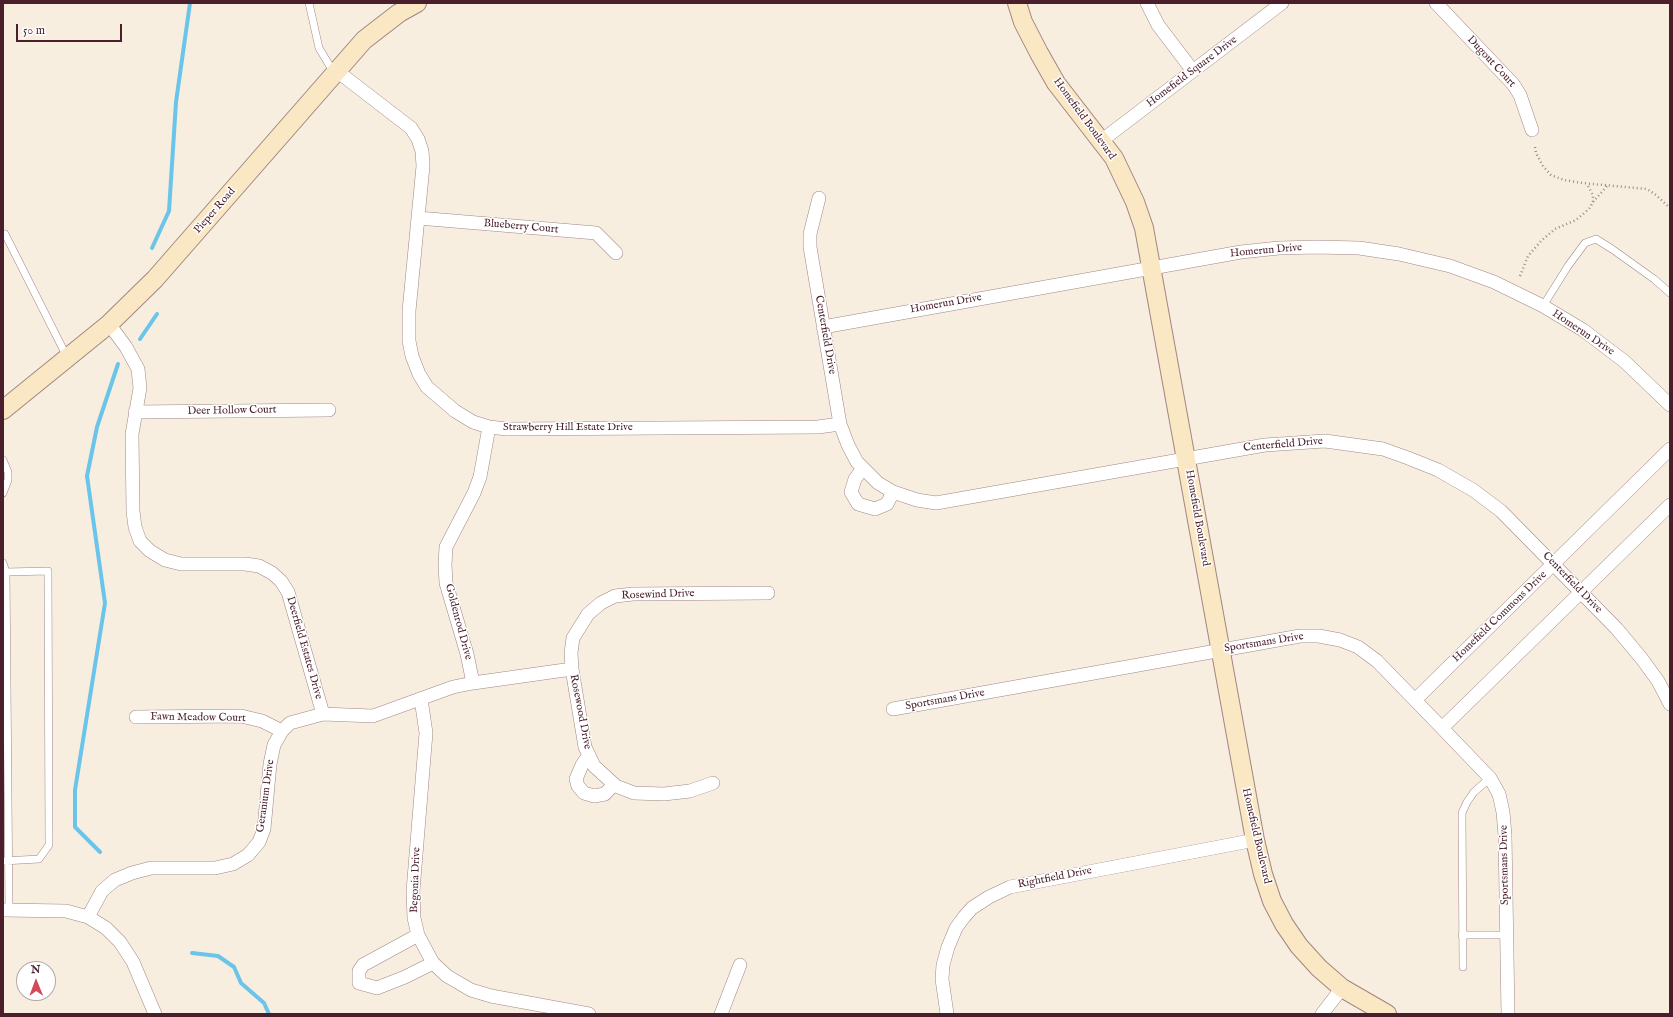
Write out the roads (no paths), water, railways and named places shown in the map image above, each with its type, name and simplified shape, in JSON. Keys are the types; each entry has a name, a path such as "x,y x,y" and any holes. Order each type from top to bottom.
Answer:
{"street":[{"name":"Pieper Road","path":"3,410 109,324 155,279 364,40 399,13 417,3"},
{"name":"Homefield Boulevard","path":"1017,3 1024,22 1039,53 1056,83 1114,158 1135,202 1144,228 1255,840 1263,874 1272,901 1284,924 1299,946 1319,968 1342,988 1387,1014"},
{"path":"1147,3 1158,25 1193,71"},
{"name":"Homefield Square Drive","path":"1101,140 1282,3"},
{"name":"Dugout Court","path":"1436,3 1513,84 1520,95 1532,130"},
{"name":"Strawberry Hill Estate Drive","path":"336,72 411,128 418,139 422,151 423,166 409,312 409,341 412,356 419,374 427,387 442,401 473,422 489,426 530,429 818,427 840,424"},
{"name":"Centerfield Drive","path":"820,198 810,234 810,247 840,424 848,446 857,462 878,483 893,492 917,500 936,503 1265,445 1339,442 1383,449 1438,470 1474,490 1501,511 1617,629 1642,659 1658,682 1670,704"},
{"name":"Blueberry Court","path":"418,218 596,233 616,253"},
{"name":"Homerun Drive","path":"823,327 1241,252 1280,248 1359,248 1400,254 1450,266 1494,282 1543,306 1583,330 1624,361 1670,405"},
{"name":"Deerfield Estates Drive","path":"109,324 126,347 138,369 140,388 132,434 132,511 135,527 140,541 150,552 165,560 181,564 245,564 259,566 272,573 281,581 288,592 323,714"},
{"name":"Deer Hollow Court","path":"135,412 329,410"},
{"name":"Goldenrod Drive","path":"473,683 467,654 446,583 446,548 474,494 480,477 489,426"},
{"name":"Homefield Commons Drive","path":"1415,700 1670,449"},
{"path":"863,468 855,479 851,492 858,504 875,509 887,504 893,492"},
{"path":"1442,728 1670,505"},
{"name":"Rosewind Drive","path":"572,669 571,653 573,638 580,626 588,614 615,596 633,594 768,593"},
{"name":"Sportsmans Drive","path":"893,709 1300,636 1320,636 1340,640 1358,647 1376,661 1490,778 1498,794 1503,812 1508,1014"},
{"path":"282,731 290,723 323,714 373,716 453,687 572,669"},
{"name":"Rosewood Drive","path":"572,669 585,747 592,761 582,765 576,779 578,786 584,793 594,796 605,794 614,784"},
{"name":"Begonia Drive","path":"421,699 426,733 413,891 414,918 418,935 433,963 447,976 471,990 491,996 589,1014"},
{"name":"Fawn Meadow Court","path":"136,717 241,716 262,721 282,731"},
{"name":"Geranium Drive","path":"88,918 102,891 115,880 132,873 152,868 215,868 233,864 248,855 258,842 264,829 270,764 274,744 282,731"},
{"path":"592,761 614,784 634,793 664,794 690,790 713,783"},
{"name":"Rightfield Drive","path":"947,1014 942,979 943,965 948,947 956,928 964,917 972,908 989,897 1010,887 1255,840"},
{"path":"6,910 66,911 88,918 106,928 120,942 133,962 155,1014"},
{"path":"418,935 363,965 359,972 358,982 377,988 405,977 433,963"},
{"path":"721,1014 740,965"},
{"path":"1322,1014 1342,988"}],"lane":[{"path":"309,3 319,48 336,72"},
{"path":"6,234 68,358"},
{"path":"1543,306 1568,266 1585,243 1596,239 1612,248 1654,279 1670,293"},
{"path":"3,460 8,472 8,480 3,492"},
{"path":"3,562 6,572 6,910"},
{"path":"6,572 48,571 49,845 39,859 6,861"},
{"path":"1463,967 1462,813 1474,792 1490,778"},
{"path":"1462,936 1506,935"}],"waterway":[{"path":"152,248 169,211 176,102 190,3"},
{"path":"140,339 157,314"},
{"path":"100,852 75,827 75,790 105,603 87,476 97,427 118,364"},
{"path":"192,953 218,956 234,967 241,983 264,1003 269,1014"}]}
